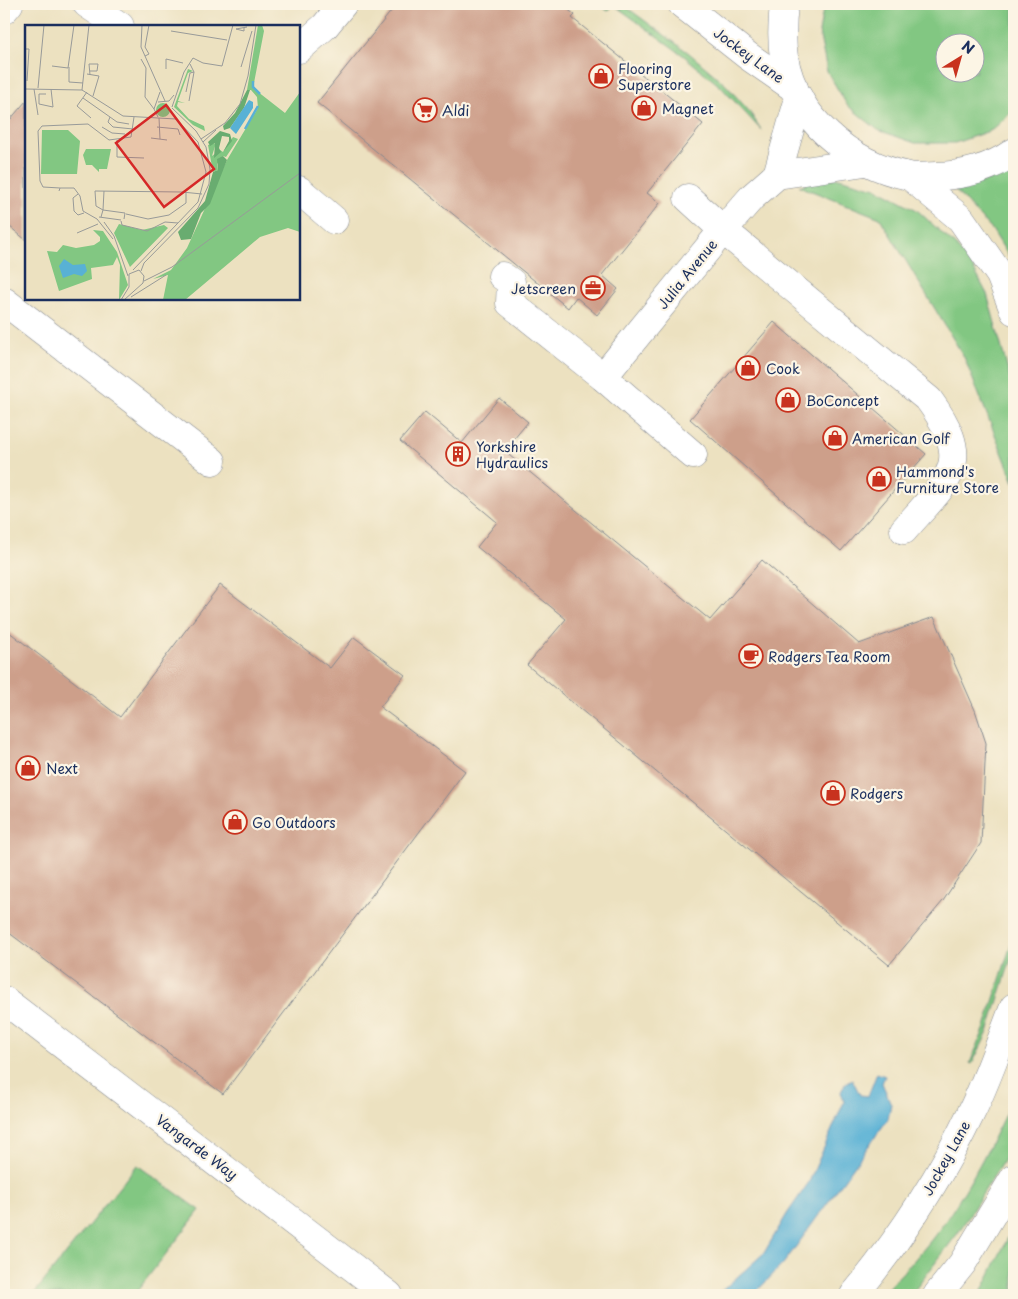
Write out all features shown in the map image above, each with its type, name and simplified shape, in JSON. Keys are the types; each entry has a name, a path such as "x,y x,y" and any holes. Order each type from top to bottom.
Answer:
{"street":[{"path":"4,10 9,4"},
{"path":"87,4 118,25"},
{"path":"300,48 325,26 343,4"},
{"name":"Jockey Lane","path":"682,4 796,92"},
{"path":"784,4 782,27 784,58 796,92 827,135 865,162 911,177 958,176 1003,160 1014,152"},
{"path":"796,92 777,175 865,162"},
{"name":"Julia Avenue","path":"596,382 723,230 752,197 777,175"},
{"path":"911,177 961,219 1000,276 1014,311"},
{"path":"300,191 334,220"},
{"path":"688,198 723,230 929,400 946,422 955,459 947,480 904,530"},
{"path":"502,276 511,282 510,303 596,382 693,455"},
{"path":"4,302 212,461"},
{"name":"Vangarde Way","path":"4,1000 389,1295"},
{"name":"Jockey Lane","path":"854,1295 884,1259 928,1191 972,1112 1014,1007"},
{"path":"937,1295 962,1264 1014,1178"}],"green space":[{"path":"599,4 622,4 689,53 725,84 749,111 762,131 721,87 684,56 614,5 608,11"},
{"path":"824,4 1014,4 1014,110 992,130 955,143 915,143 878,130 847,105 827,71 819,32"},
{"path":"1014,169 1014,265 993,231 954,189 990,180"},
{"path":"839,178 876,188 917,210 956,246 972,266 987,294 1014,393 1014,482 964,357 880,218 799,186 821,179"},
{"path":"1014,935 1014,949 988,1032 972,1064 970,1063 984,1030"},
{"path":"1014,1096 1014,1144 958,1233 911,1295 881,1295 923,1250 946,1220 974,1175"},
{"path":"137,1165 200,1210 134,1295 33,1295"},
{"path":"1014,1225 1014,1295 980,1295"}],"water":[{"path":"877,1073 885,1076 882,1083 891,1104 888,1119 783,1264 753,1295 717,1295 764,1253 809,1182 844,1102 841,1092 845,1084 852,1079 860,1095 868,1096"}],"building":[{"path":"397,4 561,4 575,15 572,18 703,124 647,193 660,203 602,275 618,289 597,315 576,297 568,308 317,103"},
{"path":"25,102 25,239 4,222 4,127"},
{"path":"774,322 926,454 841,551 690,419"},
{"name":"Rodgers","path":"499,398 528,422 504,451 710,620 762,560 859,644 934,617 975,710 986,743 981,843 943,901 889,965 527,665 566,619 477,547 497,522 400,441 425,412 462,443"},
{"name":"Go Outdoors","path":"220,585 330,668 354,637 405,675 380,707 465,771 223,1094 4,929 4,628 120,717"}],"place":[{"name":"Flooring Superstore","path":"601,76"},
{"name":"Magnet","path":"644,108"},
{"name":"Aldi","path":"425,110"},
{"name":"Jetscreen","path":"593,288"},
{"name":"Cook","path":"748,368"},
{"name":"BoConcept","path":"788,400"},
{"name":"American Golf","path":"835,438"},
{"name":"Yorkshire Hydraulics","path":"458,454"},
{"name":"Hammond's Furniture Store","path":"879,479"},
{"name":"Rodgers Tea Room","path":"751,656"},
{"name":"Next","path":"28,768"},
{"name":"Rodgers","path":"833,793"},
{"name":"Go Outdoors","path":"235,822"}]}
